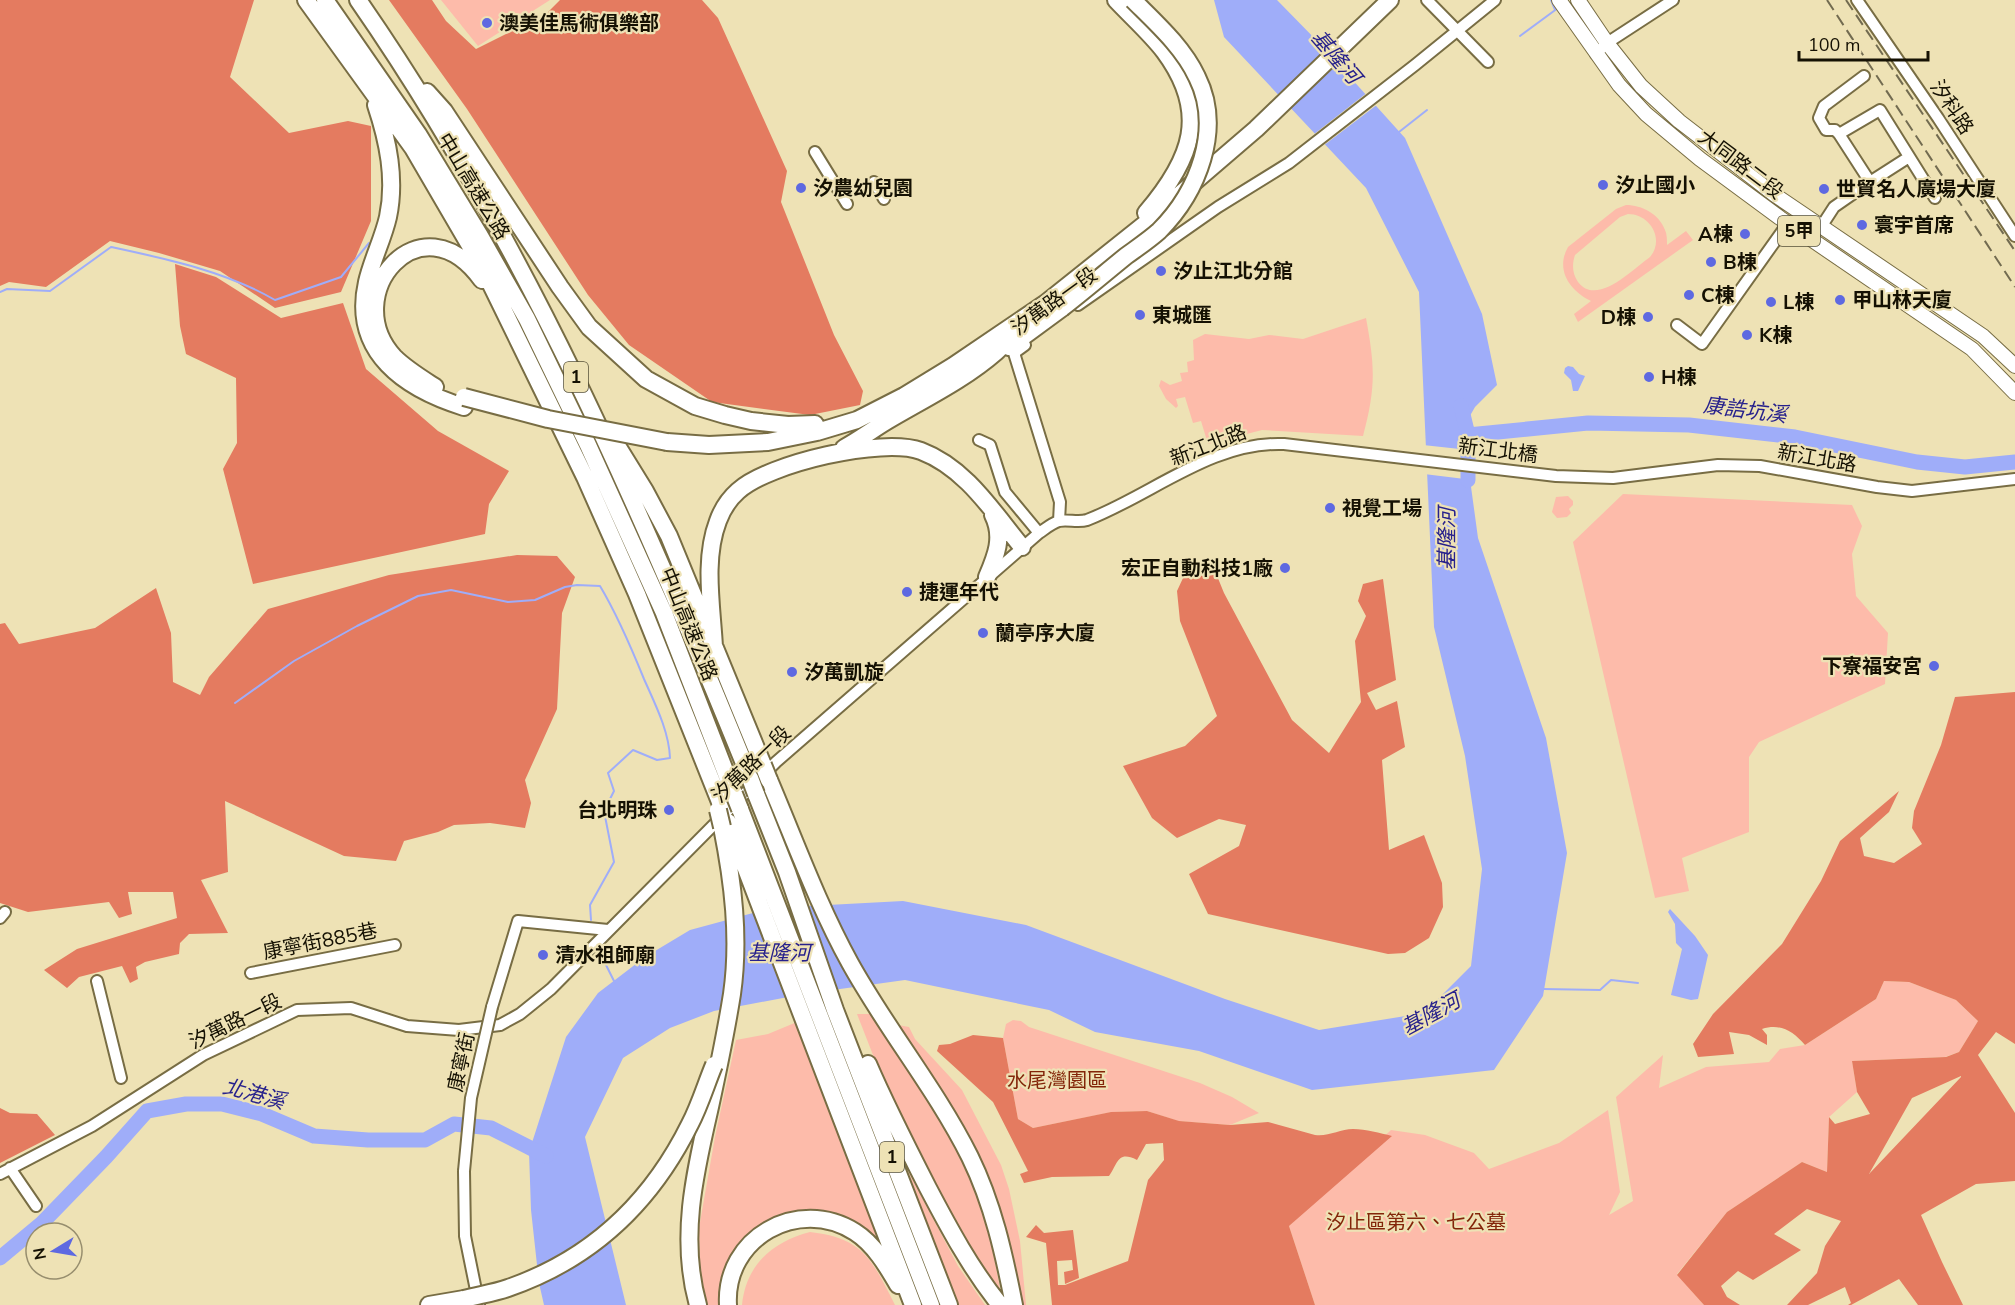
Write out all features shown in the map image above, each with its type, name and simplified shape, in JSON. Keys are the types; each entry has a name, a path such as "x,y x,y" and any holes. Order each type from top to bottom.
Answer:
{"highway":[{"path":"306,0 413,148 483,268 585,477 633,583 708,774 722,816 736,921 735,969 691,1196 689,1226 691,1263 698,1305"},
{"name":"中山高速公路","path":"326,0 418,134 480,236 527,319 588,445 664,613 737,802 761,883 825,1011 949,1305"},
{"name":"中山高速公路","path":"358,0 405,67 499,229 587,398 676,603 787,872 825,1011 931,1305"},
{"path":"1116,0 1164,51 1185,87 1191,125 1186,150 1175,176 1117,246"},
{"path":"833,454 867,436 881,415 904,396 1054,306 1158,231 1176,210 1201,165 1208,137 1209,113 1197,76 1184,55 1133,0"},
{"path":"372,93 385,132 391,184 388,217 367,282 364,311 367,326 378,353 401,378 424,393 548,419 664,447 768,442 881,415 926,400 997,351 1011,347 1117,246 1256,129 1390,0"},
{"path":"405,67 444,111 560,288 590,327 646,379 695,406 752,421 805,425 881,415"},
{"path":"464,402 437,388 394,357 376,322 377,292 381,280 402,255 430,246 448,251 466,262 480,277 507,316"},
{"path":"587,398 645,491 669,536 814,887 850,963 944,1112 974,1167 996,1222 1004,1304"},
{"path":"714,647 710,577 712,545 718,521 726,504 738,490 766,474 833,454 885,446 920,451 941,461 978,491 1022,547"},
{"path":"987,504 997,522 999,533 997,555 987,577"},
{"path":"722,816 761,883"},
{"path":"825,1011 888,1112 967,1258 1004,1304"},
{"path":"825,1011 913,1305"},
{"path":"429,1305 472,1302 544,1274 575,1257 607,1234 640,1201 670,1161 691,1123 723,1040"},
{"path":"728,1305 732,1272 742,1254 756,1238 770,1228 785,1221 802,1218 824,1220 855,1232 875,1250 907,1305"}],"main road":[{"name":"大同路二段","path":"1559,0 1619,86 1646,114 1700,159 1784,221 1972,349 2015,393"},
{"name":"大同路二段","path":"1578,0 1607,43 1641,86 1679,121 1821,227 1983,336 2015,366"},
{"path":"1784,221 1787,202"}],"street":[{"path":"1427,0 1488,62"},
{"path":"1458,30 1495,0"},
{"path":"1596,54 1607,43 1673,0"},
{"name":"汐科路","path":"1857,0 2015,236"},
{"name":"汐萬路一段","path":"0,1174 92,1126 203,1055 297,1010 351,1008 407,1026 459,1030 500,1025 520,1014 551,989 776,762 1022,547 1059,521 1060,502 1014,353 1083,301 1218,207 1295,158 1458,30"},
{"path":"1864,76 1824,106 1819,118 1826,130 1835,130 1839,134 1870,182"},
{"path":"1839,134 1880,110 1935,198"},
{"path":"815,152 847,204"},
{"path":"1821,227 1833,207 1909,157"},
{"path":"874,183 884,199"},
{"path":"1677,325 1702,344 1784,221"},
{"path":"979,440 990,445 1005,492 1040,533"},
{"name":"新江北路","path":"1059,521 1085,521 1196,466 1241,447 1263,443 1378,454"},
{"name":"新江北橋","path":"1378,454 1556,476 1613,478"},
{"name":"新江北路","path":"1613,478 1718,465 1760,465 1877,487 1912,491 2015,479"},
{"name":"康寧街","path":"472,1302 463,1212 464,1171 471,1098 492,1007 518,921 608,930"},
{"name":"康寧街885巷","path":"252,973 395,945"},
{"path":"97,981 121,1078"},
{"path":"10,1168 36,1206"}],"green space":[{"name":"澳美佳馬術俱樂部","path":"441,0 550,0 478,46"},
{"path":"1632,205 1654,215 1659,219 1666,233 1667,245 1686,231 1693,240 1578,322 1574,314 1591,301 1571,286 1564,272 1564,256 1568,247 1616,209","holes":["1628,214 1643,218 1653,229 1656,243 1650,257 1615,283 1605,288 1586,289 1578,282 1575,275 1573,265 1575,255 1620,217"]},
{"path":"1366,318 1373,377 1363,436 1262,430 1208,444 1201,421 1193,423 1185,397 1176,399 1178,406 1176,408 1166,399 1159,386 1161,380 1170,385 1182,381 1180,373 1188,372 1187,362 1194,360 1193,340 1205,334 1249,339 1269,335 1303,339"},
{"path":"1623,494 1852,505 1862,526 1852,554 1856,596 1888,633 1885,684 1759,742 1749,757 1749,832 1682,858 1689,891 1655,898 1573,542"},
{"path":"1568,496 1573,501 1569,509 1571,513 1567,517 1557,518 1552,512 1556,497"},
{"name":"汐止區第六、七公墓","path":"1884,981 1909,982 1956,1000 1978,1021 1959,1052 1945,1057 1852,1061 1857,1092 1829,1117 1827,1172 1802,1162 1727,1212 1677,1274 1704,1305 1315,1305 1289,1226 1391,1130 1425,1135 1474,1153 1489,1169 1559,1143 1608,1110 1620,1192 1609,1215 1633,1201 1616,1097 1663,1055 1659,1088 1706,1067 1769,1062 1780,1049 1805,1045 1876,999"},
{"path":"857,1014 871,1014 938,1115 970,1177 988,1225 1001,1294 980,1265 933,1182 889,1096"},
{"name":"水尾灣園區","path":"1013,1020 1200,1083 1232,1097 1259,1113 1230,1125 1178,1121 1147,1111 1112,1112 1033,1128 1018,1119 1003,1038 1006,1024"},
{"path":"797,1022 883,1250 867,1231 768,1223 749,1233 739,1247 723,1305 706,1305 700,1272 699,1228 715,1137 736,1040 768,1034"},
{"path":"898,1025 909,1027 915,1039 962,1090 1001,1165 1009,1189 1020,1241 1026,1305 1014,1305 996,1222 897,1039"},
{"path":"907,1169 958,1266 985,1305 958,1305"},
{"path":"810,1232 828,1235 855,1246 880,1275 895,1305 742,1305 749,1278 763,1257 784,1242"}],"shaded area":[{"path":"0,0 254,0 230,77 289,133 348,121 371,126 371,221 341,292 275,308 220,271 110,241 46,287 9,282 0,286"},
{"path":"389,0 432,0 446,21 476,49 546,14 560,0 702,0 718,18 787,171 781,202 834,335 863,391 860,405 810,415 712,402 629,345 588,295 467,109"},
{"path":"175,264 216,277 281,318 343,303 366,369 438,431 509,471 489,504 485,534 253,584 223,469 237,443 236,378 186,354 180,326"},
{"path":"517,555 557,556 575,577 562,613 557,709 525,780 531,803 525,828 490,823 454,825 404,841 396,861 344,856 225,801 228,872 201,880 228,933 189,934 180,943 179,954 145,962 136,967 138,979 130,983 122,966 79,977 67,988 44,970 77,949 177,918 173,892 128,892 132,914 119,918 109,902 28,912 0,903 0,624 5,623 19,644 95,628 156,588 171,633 173,682 200,695 209,677 268,609 389,575"},
{"path":"1190,563 1213,566 1224,593 1292,720 1329,753 1361,702 1355,641 1366,616 1358,601 1363,584 1383,579 1396,680 1367,693 1376,710 1397,701 1405,747 1382,760 1389,850 1424,835 1442,883 1443,907 1429,938 1405,953 1388,954 1208,914 1189,874 1239,846 1246,825 1219,819 1177,838 1152,818 1123,766 1185,746 1217,716 1180,621 1177,591"},
{"path":"2015,692 2015,1044 1996,1032 1978,1055 2015,1113 2015,1181 1976,1184 1921,1215 1963,1305 1918,1305 1899,1279 1851,1305 1848,1305 1851,1303 1845,1287 1808,1305 1787,1305 1817,1273 1825,1246 1841,1221 1807,1209 1774,1234 1801,1250 1753,1280 1738,1271 1721,1286 1727,1297 1740,1305 1704,1305 1677,1275 1727,1212 1802,1162 1827,1172 1829,1117 1835,1124 1870,1114 1857,1092 1852,1061 1946,1057 1959,1052 1978,1021 1956,1000 1909,982 1884,981 1876,999 1805,1045 1791,1032 1775,1027 1762,1029 1767,1035 1767,1045 1749,1035 1729,1032 1734,1054 1698,1057 1693,1044 1713,1014 1782,944 1821,881 1840,841 1899,791 1889,812 1860,838 1864,856 1894,863 1922,844 1912,828 1914,811 1941,745 1955,697","holes":["1961,1077 1869,1174 1912,1098"]},
{"path":"973,1035 1003,1038 1018,1119 1033,1128 1111,1112 1147,1111 1179,1121 1230,1125 1268,1122 1315,1135 1353,1129 1392,1136 1289,1226 1315,1305 1052,1305 1046,1243 1026,1237 1036,1225 1044,1233 1073,1230 1079,1278 1065,1284 1064,1272 1073,1270 1072,1260 1057,1261 1058,1285 1065,1285 1128,1261 1148,1180 1164,1160 1163,1143 1146,1144 1137,1160 1130,1157 1122,1158 1109,1176 1052,1177 1024,1183 1020,1174 1028,1171 993,1102 937,1051 939,1045 950,1044"},
{"path":"0,1108 10,1113 37,1114 55,1135 0,1163"}],"water":[{"name":"基隆河","path":"1214,0 1277,0 1405,138 1482,314 1497,385 1475,407 1463,428 1478,538 1546,738 1567,853 1543,996 1494,1070 1312,1090 1199,1051 1095,1032 1049,1010 905,980 804,994 714,1011 670,1028 623,1058 585,1137 626,1305 544,1305 539,1283 531,1210 529,1152 566,1037 598,993 645,957 690,930 771,908 903,901 1026,925 1225,999 1319,1030 1424,1013 1471,966 1482,869 1465,756 1434,627 1419,292 1366,188 1224,37"},
{"path":"1568,366 1585,376 1578,391 1573,391 1571,380 1564,373"},
{"path":"1670,909 1695,936 1708,955 1698,999 1691,1000 1671,995 1682,949 1676,943 1675,924 1668,912"}],"pier":[{"path":"1368,92 1378,104 1323,146 1313,135"},
{"path":"1423,445 1469,450 1473,480 1424,474"}],"waterway":[{"path":"1551,0 1555,10"},
{"path":"1520,36 1558,8"},
{"path":"1399,132 1427,110"},
{"path":"0,292 7,289 50,291 111,247 174,261 216,274 275,300 341,277 369,243"},
{"name":"基隆河","path":"1461,406 1468,435 1468,480"},
{"name":"康誥坑溪","path":"1468,435 1588,423 1689,425 1795,437 1917,462 1965,467 2015,462"},
{"path":"235,703 294,661 418,596 451,590 508,602 535,600 565,587 600,586 624,632 657,708 667,738 670,758 657,760 633,750 608,773 614,791 604,811 614,862 590,905 591,920"},
{"path":"599,951 615,983"},
{"path":"1543,989 1600,990 1611,980 1638,983"},
{"name":"北港溪","path":"0,1258 42,1223 147,1111 186,1104 222,1104 262,1114 314,1136 368,1140 425,1140 454,1124 491,1128 546,1156"}],"railway":[{"path":"1827,0 2015,287"},
{"path":"1846,0 2015,251"}],"place":[{"name":"澳美佳馬術俱樂部","path":"487,23"},
{"name":"汐止國小","path":"1603,185"},
{"name":"汐農幼兒園","path":"801,188"},
{"name":"世貿名人廣場大廈","path":"1824,189"},
{"name":"寰宇首席","path":"1862,225"},
{"name":"A棟","path":"1745,234"},
{"name":"B棟","path":"1711,262"},
{"name":"汐止江北分館","path":"1161,271"},
{"name":"C棟","path":"1689,295"},
{"name":"甲山林天廈","path":"1840,300"},
{"name":"L棟","path":"1771,302"},
{"name":"東城匯","path":"1140,315"},
{"name":"D棟","path":"1648,317"},
{"name":"K棟","path":"1747,335"},
{"name":"H棟","path":"1649,377"},
{"name":"視覺工場","path":"1330,508"},
{"name":"宏正自動科技1廠","path":"1285,568"},
{"name":"捷運年代","path":"907,592"},
{"name":"蘭亭序大廈","path":"983,633"},
{"name":"下寮福安宮","path":"1934,666"},
{"name":"汐萬凱旋","path":"792,672"},
{"name":"台北明珠","path":"669,810"},
{"name":"清水祖師廟","path":"543,955"}]}
